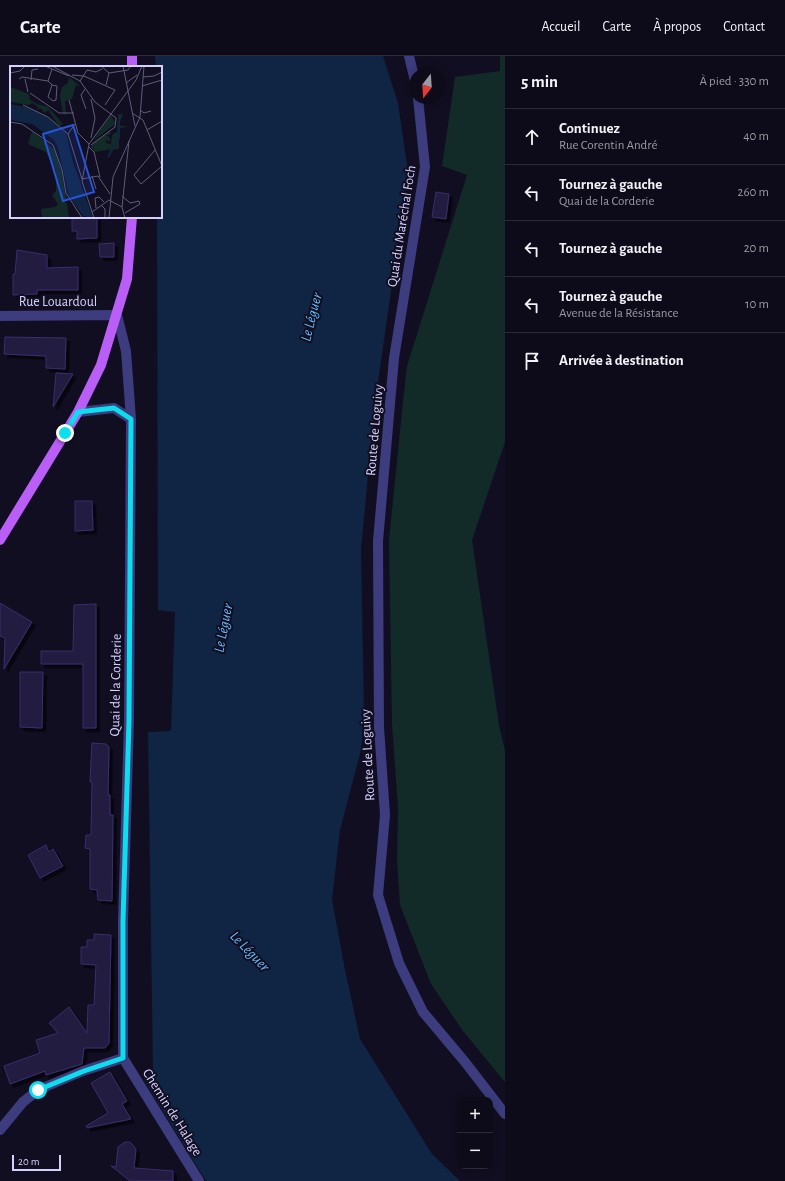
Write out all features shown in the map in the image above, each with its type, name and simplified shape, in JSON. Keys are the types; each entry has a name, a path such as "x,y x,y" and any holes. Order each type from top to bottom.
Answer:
{"main road":[{"path":"0,540 78,412 101,365 127,279 132,218"}],"street":[{"path":"409,56 412,68"},
{"name":"Quai du Maréchal Foch","path":"394,358 426,167 419,104"},
{"name":"Rue Louardoul","path":"0,316 117,315"},
{"name":"Quai de la Corderie","path":"117,315 126,351 131,419 129,713 123,921 123,1058"},
{"name":"Route de Loguivy","path":"394,358 378,541 379,728 385,815 378,895 399,964 423,1012 465,1062 505,1114"},
{"path":"78,412 114,408 131,419"},
{"path":"0,1130 23,1102 38,1090 84,1071 123,1058"},
{"name":"Chemin de Halage","path":"123,1058 199,1181"}],"green space":[{"path":"500,56 505,56 505,442 472,540 499,725 505,751 505,1082 463,1031 431,984 400,905 397,860 398,808 392,724 389,540 407,366 467,175 442,166 455,77 500,71"}],"water":[{"name":"Le Léguer","path":"155,56 383,56 398,103 408,172 375,403 361,549 364,713 361,750 340,830 332,900 360,1039 432,1154 460,1181 206,1181 144,1080 153,1069 148,732 171,731 175,612 158,610 157,218 162,218 162,66 156,66"}],"building":[{"path":"436,192 449,194 446,219 432,217"},
{"path":"72,218 97,218 97,238 77,239 77,231 72,231"},
{"path":"114,243 114,257 100,257 99,244"},
{"path":"17,250 47,255 47,268 78,267 78,290 37,290 37,294 13,295 13,274 15,274"},
{"path":"5,337 66,338 65,369 46,368 46,356 4,354"},
{"path":"56,373 73,374 53,407"},
{"path":"75,501 92,501 93,530 75,531"},
{"path":"0,603 32,622 4,669 5,638 0,636"},
{"path":"96,604 96,728 83,728 83,664 41,664 41,651 73,651 74,605"},
{"path":"20,672 43,672 42,728 20,727"},
{"path":"92,743 106,744 109,747 108,795 110,795 110,815 113,815 112,901 98,900 97,890 90,889 90,849 85,848 86,835 91,835 92,782 90,782"},
{"path":"46,845 49,852 53,849 63,866 40,878 28,855"},
{"path":"94,934 111,935 109,1043 105,1048 84,1048 82,1064 46,1075 45,1071 10,1084 4,1066 40,1053 36,1040 58,1033 49,1023 69,1007 87,1033 88,1005 94,1005 96,965 81,964 81,947 87,947 87,940 94,940"},
{"path":"110,1072 127,1101 122,1104 131,1119 87,1128 86,1126 108,1113 91,1083"},
{"path":"125,1142 130,1142 136,1149 134,1168 173,1171 173,1181 130,1181 111,1166 116,1167 118,1147"}],"route":[{"path":"38,1090 84,1071 123,1058 123,921 129,721 131,419 114,408 78,412 65,433"}]}
